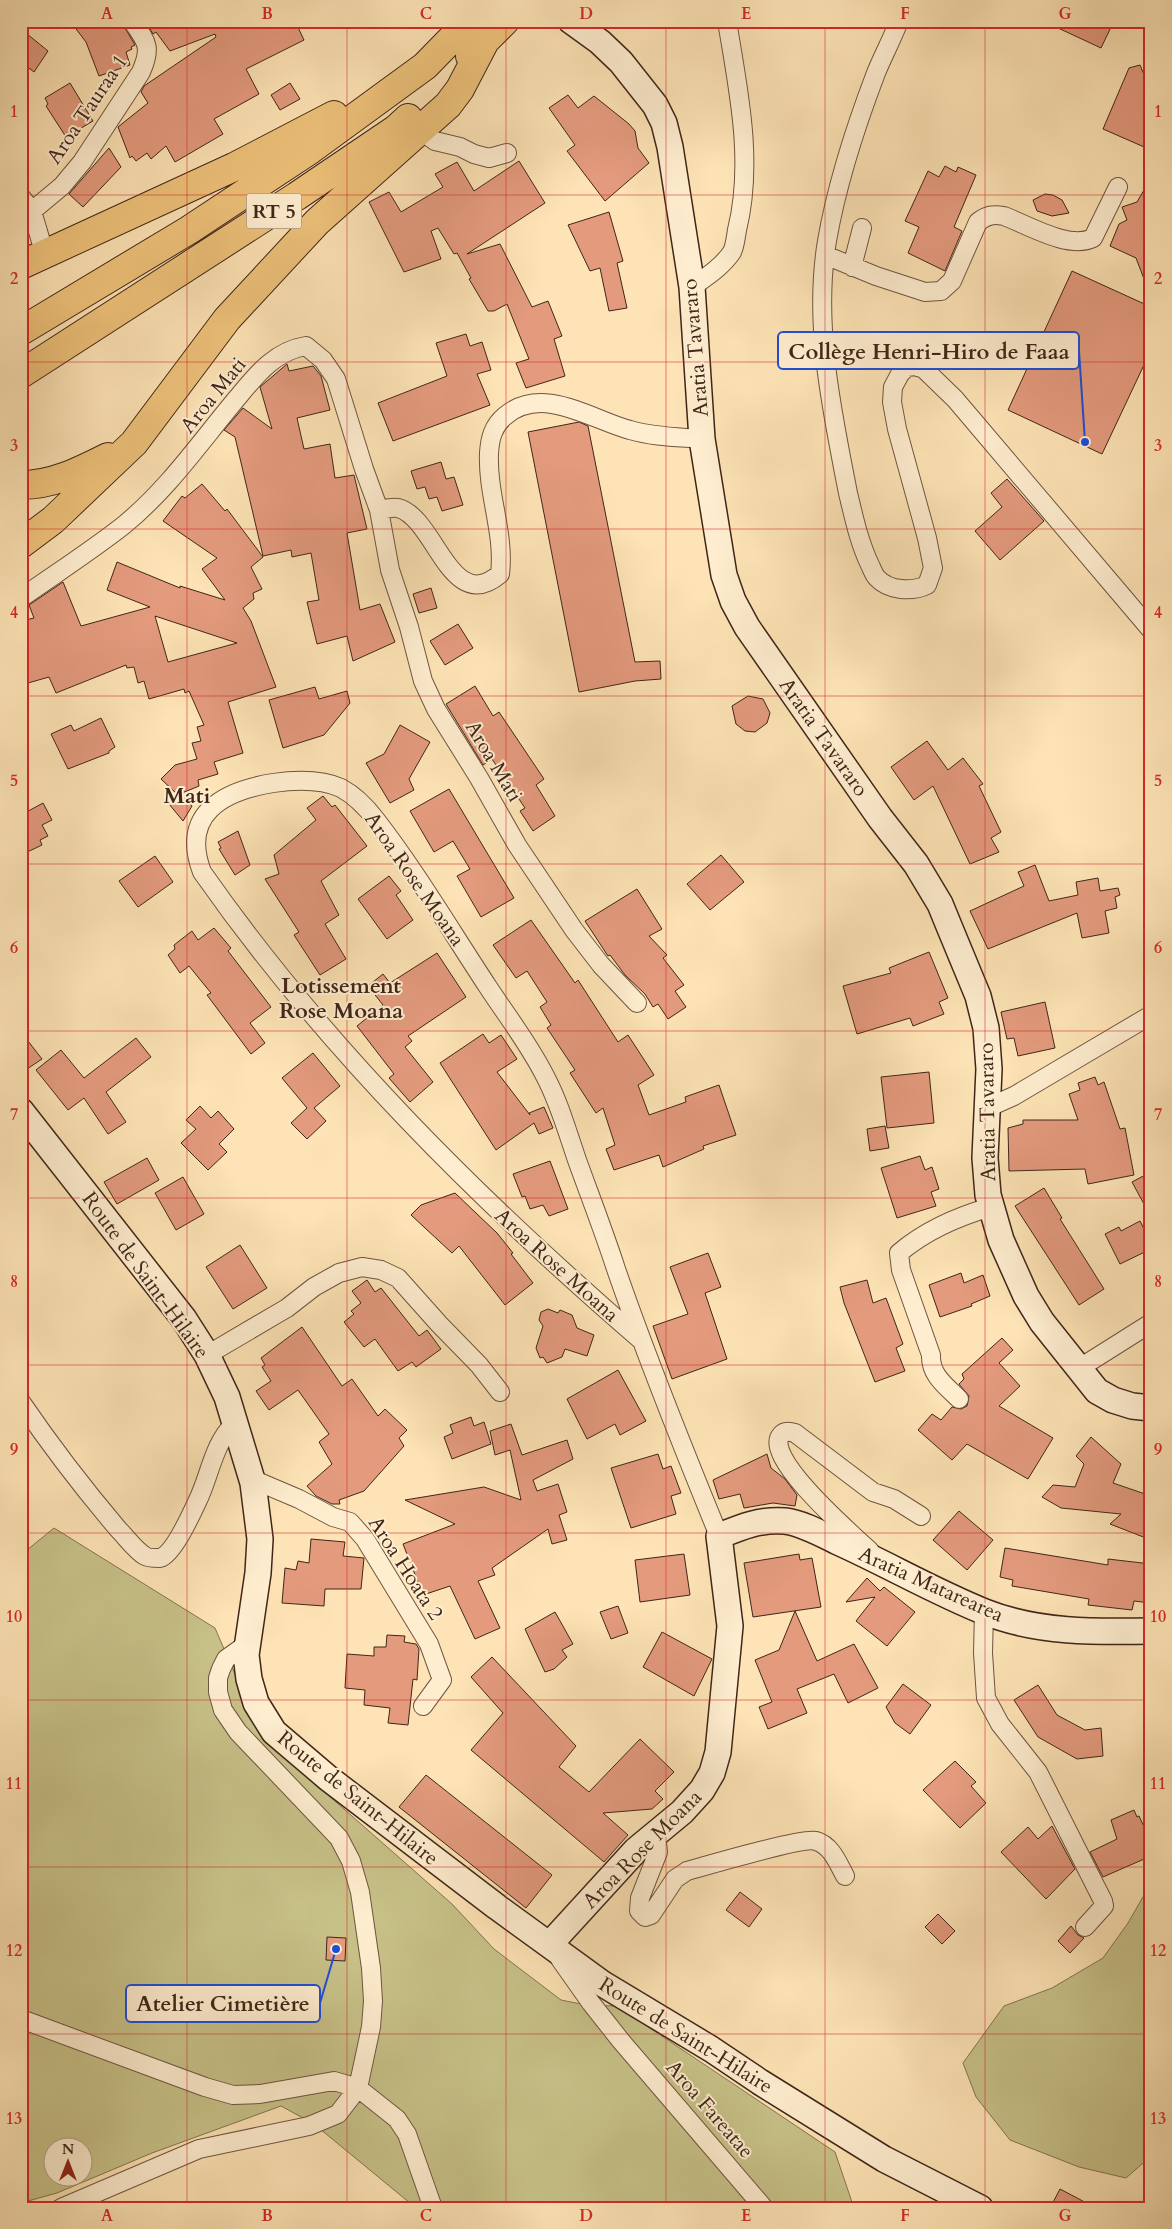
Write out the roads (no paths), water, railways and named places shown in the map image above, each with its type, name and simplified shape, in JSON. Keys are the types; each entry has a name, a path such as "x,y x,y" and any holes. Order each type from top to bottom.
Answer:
{"highway":[{"name":"RT 5","path":"21,331 189,230 310,150 425,66 476,32 505,21"},
{"name":"RT 5","path":"21,374 396,130 476,32"},
{"path":"21,544 53,520 134,443 227,319 317,222 448,105 456,94 476,32"},
{"path":"33,260 234,167 324,121 384,82 425,66"},
{"path":"21,485 57,480 81,471 134,443"}],"main road":[{"name":"Aratia Tavararo","path":"571,21 600,42 621,62 650,99 664,123 670,147 692,287 702,439 724,575 733,601 747,627 880,818 916,864 940,904 978,996 986,1028 989,1069 985,1158 991,1207 1001,1240 1026,1296 1042,1322 1078,1369 1097,1390 1113,1400 1132,1406 1151,1408"},
{"name":"Route de Saint-Hilaire","path":"21,1111 163,1292 207,1355 227,1397 252,1479 260,1539 258,1573 247,1644 248,1679 256,1703 274,1732 328,1778 497,1907 603,1984 711,2048 817,2118 884,2159 980,2208"},
{"name":"Aratia Matarearea","path":"718,1536 748,1524 764,1521 787,1521 816,1532 984,1611 1013,1621 1050,1629 1096,1632 1151,1631"},
{"name":"Aroa Rose Moana","path":"550,1944 636,1850 682,1812 702,1790 712,1773 718,1752 730,1626 718,1536"}],"street":[{"name":"Aroa Tauraa 1","path":"32,211 62,186 82,162 141,72 148,57 148,47 132,21"},
{"path":"692,287 720,267 732,250 741,216 744,169 742,114 727,21"},
{"path":"899,21 877,71 849,147 834,207 825,255 824,327 828,379 836,430 859,541 877,578 895,587 910,590 927,585 933,568 892,402 893,387 900,374 907,367 920,368 933,376 955,399 1151,630"},
{"path":"420,130 435,141 460,147 474,154 489,158 507,153"},
{"path":"825,255 852,267 926,292 941,291 952,282 978,222 985,217 994,214 1004,216 1064,240 1076,243 1086,242 1093,238 1118,187"},
{"path":"21,196 32,211 33,260"},
{"path":"852,267 862,228"},
{"name":"Aroa Mati","path":"21,598 124,524 191,457 258,373 277,356 294,348 306,346 323,360 336,379 379,510 390,570 409,627 423,681 436,709 480,778 518,845 574,930 601,965 637,1003"},
{"path":"379,510 397,508 412,516 448,566 466,582 477,585 490,582 500,574 502,554 489,455 490,437 499,422 511,411 529,404 548,403 567,407 631,430 661,436 702,439"},
{"name":"Aroa Rose Moana","path":"642,1342 554,1265 498,1212 383,1096 339,1048 297,997 202,872 197,858 198,831 204,816 217,802 234,792 283,782 326,783 342,789 361,803 374,817 456,936 545,1075 565,1125 642,1342 718,1536"},
{"path":"987,1108 1014,1096 1151,1015"},
{"path":"959,1399 936,1376 930,1366 931,1355 901,1270 899,1253 962,1215 991,1207"},
{"path":"207,1355 286,1308 314,1287 340,1273 362,1267 381,1270 398,1278 438,1324 479,1365 500,1392"},
{"path":"1078,1369 1151,1323"},
{"path":"21,1402 102,1509 131,1543 145,1556 161,1558 169,1552 182,1532 198,1500 224,1434 234,1424"},
{"path":"21,1426 43,1432"},
{"path":"881,1562 808,1493 778,1450 777,1441 782,1434 789,1431 794,1432 874,1492 894,1499 921,1516"},
{"name":"Aroa Hoata 2","path":"252,1479 350,1522 365,1538 429,1644 440,1671 442,1680 423,1706"},
{"path":"984,1611 983,1653 986,1698 1000,1724 1038,1772 1104,1901 1104,1906 1085,1927"},
{"path":"61,2208 112,2188 200,2149 270,2132 309,2126 338,2114 358,2088 371,2027 373,2001 371,1968 360,1892 352,1861 339,1838 238,1732 223,1710 218,1692 218,1678 221,1669 226,1659 247,1644"},
{"path":"656,1834 658,1852 640,1898 639,1911 645,1917 651,1915 675,1879 687,1871 814,1840 825,1845 834,1855 845,1876"},
{"name":"Aroa Fareatae","path":"550,1944 600,2016 764,2208"},
{"path":"21,2019 196,2084 233,2095 291,2090 334,2081 358,2088 397,2119 407,2134 433,2208"}],"place":[{"name":"Collège Henri-Hiro de Faaa","path":"1085,442"},
{"name":"Atelier Cimetière","path":"336,1949"}],"district":[{"name":"Mati","path":"187,795"},
{"name":"Lotissement Rose Moana","path":"341,998"}]}
